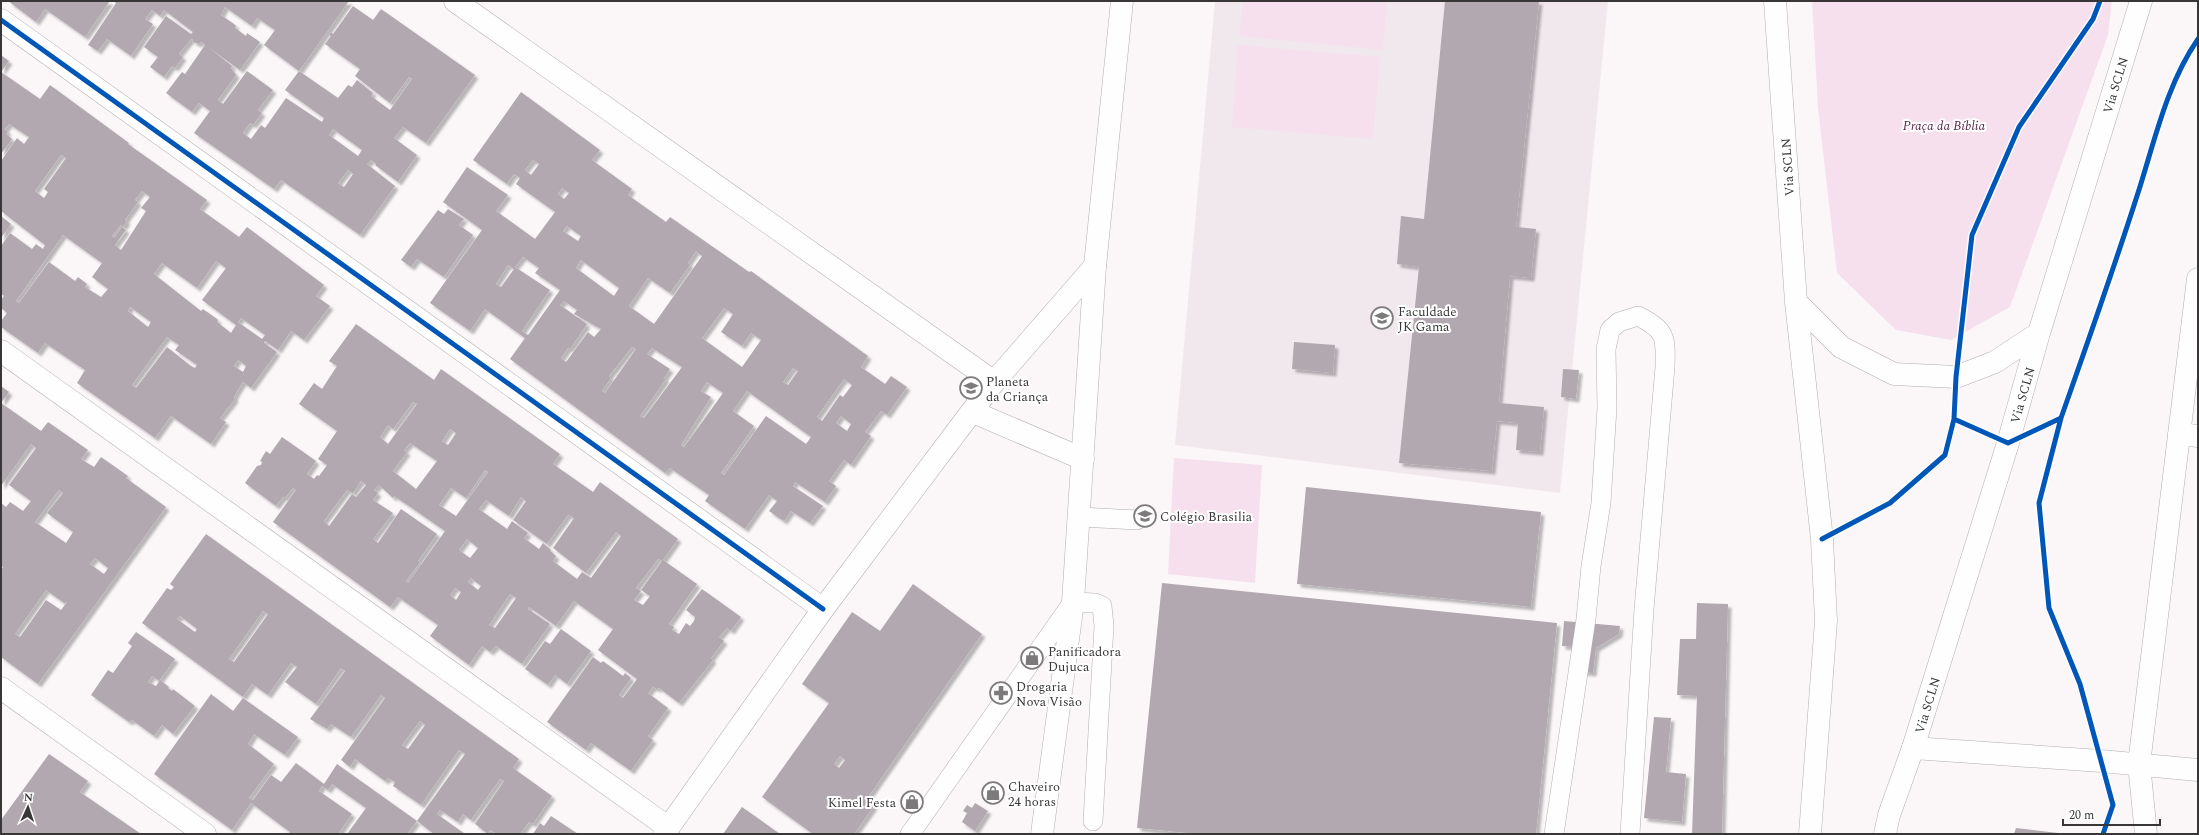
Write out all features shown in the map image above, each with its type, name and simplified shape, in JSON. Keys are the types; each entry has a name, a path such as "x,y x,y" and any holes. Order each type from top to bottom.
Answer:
{"street":[{"path":"454,1 994,382"},
{"path":"1042,834 1073,602 1096,266 1122,1"},
{"name":"Via SCLN","path":"1775,1 1796,302 1822,539 1826,622 1810,834"},
{"name":"Via SCLN","path":"1885,834 1889,815 1914,748 2006,451 2039,333 2141,1"},
{"path":"1,20 823,609"},
{"path":"1,351 667,831 823,609 973,412 994,382 1096,266"},
{"path":"2146,834 2139,764 2188,435 2198,279"},
{"path":"1796,302 1841,347 1894,374 1956,377 1995,362 2039,333"},
{"path":"973,412 1083,459"},
{"path":"1,688 205,834"},
{"path":"1914,748 2139,764 2198,770"}],"lane":[{"path":"1554,834 1586,618 1591,566 1601,504 1607,408 1606,349 1610,330 1619,322 1638,316 1656,325 1666,343 1644,609 1630,834"},
{"path":"1080,517 1137,520"},
{"path":"910,834 1073,602 1096,603 1102,606 1104,626 1093,821"}],"shaded area":[{"name":"Faculdade JK Gama","path":"1215,1 1608,1 1560,493 1175,445"}],"green space":[{"path":"1243,1 1387,1 1383,50 1239,36"},
{"name":"Praça da Bíblia","path":"1812,1 2112,1 2108,35 2010,307 1951,340 1896,330 1837,273 1818,108"},
{"path":"1238,45 1380,57 1373,139 1232,127"},
{"path":"1174,458 1262,465 1255,583 1168,574"}],"building":[{"path":"8,1 110,1 85,37 45,9 36,22"},
{"path":"113,1 349,1 299,71 338,98 348,85 352,87 357,80 373,93 371,96 390,110 412,79 409,77 390,103 355,76 360,69 325,44 331,36 329,35 331,32 333,34 353,6 373,20 381,9 475,75 426,143 403,127 394,138 417,155 398,182 375,165 376,164 371,160 367,164 395,186 360,235 281,180 274,189 194,133 210,111 199,103 192,112 166,93 182,72 185,74 205,45 201,42 199,44 193,42 192,38 179,54 183,57 175,68 172,66 164,77 150,67 158,57 144,47 166,16 191,34 193,32 164,10 160,16 152,10 145,19 153,24 131,56 107,39 98,51 88,45 116,3","holes":["225,7 252,26 257,18 275,30 264,45 299,71 285,90 324,118 322,122 286,98 265,128 261,125 251,139 243,133 250,123 253,125 262,113 258,110 273,90 247,71 223,104 218,100 236,75 231,68 232,66 208,47 240,70 260,42 247,33 246,36 235,28 236,26 234,24 221,15","333,129 362,150 358,156 329,135","348,170 353,174 344,187 338,183"]},
{"path":"1445,1 1539,1 1516,227 1536,229 1531,278 1510,276 1499,403 1544,407 1540,452 1516,450 1518,423 1497,421 1492,471 1399,463 1419,267 1397,264 1401,216 1424,219"},
{"path":"1,55 9,61 1,72"},
{"path":"1,72 40,99 50,85 129,143 128,144 207,200 200,209 239,237 247,227 324,285 316,296 330,306 304,340 291,331 278,350 265,341 264,343 277,352 251,388 243,382 236,393 235,399 220,418 226,422 211,444 171,416 155,438 77,383 85,370 45,343 38,353 1,327 1,321 7,313 1,308 1,300 4,296 1,294 1,246 10,233 32,249 36,244 43,249 45,245 1,211 1,161 17,138 24,144 29,137 9,124 5,129 8,132 6,134 12,139 1,154","holes":["61,155 66,158 44,189 48,192 44,198 35,191","142,191 150,197 141,208 146,211 121,250 115,245 126,230 122,227 114,238 112,236 121,225 123,227 127,221 125,220 138,202 135,200","63,235 102,263 92,277 108,289 101,297 85,287 87,284 78,277 75,281 49,262 19,303 16,301","216,261 226,268 202,300 236,325 231,333 217,322 217,319 203,309 201,311 154,274 162,263 197,288","130,307 151,322 148,327 128,311","241,318 265,335 262,339 238,322","167,337 179,345 175,350 197,365 195,368 191,366 167,347 136,388 132,385","238,360 246,366 243,372 234,366"]},
{"path":"521,92 600,150 592,160 632,189 628,195 666,222 670,217 749,272 751,271 868,356 861,367 885,384 891,376 907,387 887,415 881,411 865,432 871,436 851,465 844,460 829,481 836,486 825,502 795,482 793,486 823,506 810,523 791,511 784,521 779,518 769,511 777,501 769,495 745,529 705,501 709,495 670,468 665,473 510,359 525,338 485,309 470,331 430,303 482,230 443,202 467,167 508,195 496,211 535,239 555,212 516,184 520,178 514,174 507,184 473,160","holes":["533,160 539,164 531,175 525,170","562,188 569,193 564,199 558,194","567,226 581,236 578,241 563,231","696,251 702,256 654,324 629,306 648,278 670,293 690,265 688,263","523,257 539,268 535,273 560,290 528,335 522,331 550,290 515,267","581,260 619,288 614,296 576,268","508,265 514,269 501,287 496,284","564,301 577,310 574,314 601,329 594,337 588,332 566,362 561,358 568,348 570,349 587,324 560,305","724,308 733,314 721,332 742,346 751,333 761,340 742,367 702,338","632,347 636,349 605,393 602,391 611,378 609,376","652,348 682,367 644,418 640,416 666,379 664,378 670,369 647,354","793,368 798,371 788,385 783,382","844,379 852,385 843,397 840,395 822,421 817,417","707,382 723,393 684,447 681,445 711,397 701,391","747,391 811,437 806,444 766,416 724,475 721,473 754,426 733,411","841,416 851,424 847,431 836,423"]},
{"path":"448,209 464,219 459,225 473,235 444,277 417,259 411,267 401,260 438,210 444,214"},
{"path":"1,216 11,224 1,238"},
{"path":"356,324 434,380 441,369 560,454 553,464 593,492 600,482 678,539 663,560 697,584 669,624 674,627 672,630 679,634 686,623 690,626 694,621 695,617 686,610 702,589 741,617 731,631 727,628 719,637 724,641 711,658 713,660 679,703 659,688 657,689 653,687 648,693 668,708 648,736 653,740 631,771 591,743 586,750 547,722 593,657 601,663 603,661 623,676 625,673 631,678 619,695 623,698 637,679 598,650 613,629 574,601 556,626 529,607 528,609 550,624 522,664 496,646 490,652 482,646 469,665 430,636 438,625 398,597 390,607 273,522 296,490 293,488 276,506 245,483 257,466 261,465 262,462 260,461 266,451 270,454 282,437 316,461 307,474 314,479 317,475 319,476 327,465 318,459 337,431 299,404 314,383 322,389 337,366 329,361","holes":["413,402 417,404 388,444 380,437 388,425 393,429","450,429 456,433 448,445 442,441","410,443 437,461 416,489 393,471 407,452 404,450","485,470 488,472 456,516 439,505 451,488 466,498","361,481 366,485 356,497 352,494 329,526 324,521 347,490 353,493","379,485 393,498 394,496 445,531 408,583 406,581 420,562 418,561 437,534 401,509 378,543 373,539 393,513 373,500 378,493 374,490","521,497 526,501 513,520 547,544 568,515 574,518 553,548 586,573 616,532 621,536 591,578 582,572 577,579 553,561 556,556 543,543 539,549 524,538 528,533 512,521 507,529 479,509 486,500 509,516","467,539 478,548 470,558 459,550","658,559 662,561 641,590 650,596 643,605 634,600 641,591 636,588","471,578 481,586 478,590 468,582","455,588 461,592 456,600 450,595","510,594 516,598 495,628 489,625"]},
{"path":"1294,342 1335,345 1333,373 1292,369"},
{"path":"1563,369 1579,370 1576,399 1561,397"},
{"path":"1,386 9,392 1,403"},
{"path":"1,403 41,431 48,422 88,450 81,459 94,467 101,457 128,476 126,478 166,507 38,684 1,657 1,570 3,567 1,566 1,503 6,507 10,502 23,511 31,501 9,485 36,448 31,444 1,486","holes":["59,490 63,493 47,513 73,532 66,543 35,522","95,558 108,568 104,574 90,564","46,590 64,603 67,602 61,610 46,600 20,637 15,634"]},
{"path":"1306,487 1541,512 1531,607 1297,584"},
{"path":"206,534 519,759 513,768 552,796 533,824 529,822 520,834 497,834 490,830 488,834 475,824 504,781 500,779 471,820 463,814 458,822 440,810 437,814 465,834 434,834 417,821 465,754 459,750 421,805 393,786 395,782 388,778 385,781 355,759 350,767 341,760 385,698 381,695 351,737 331,724 327,729 310,719 345,671 341,668 316,704 285,682 297,667 291,663 268,695 252,684 243,697 142,623 167,588 171,590 174,587 170,584","holes":["263,611 268,614 234,662 229,659","180,616 197,629 195,632 177,619","420,721 425,725 408,749 402,745"]},
{"path":"1162,583 1557,623 1536,834 1198,834 1137,828"},
{"path":"913,584 982,634 866,800 874,806 854,834 813,834 762,797 829,703 802,684 852,612 880,631","holes":["840,756 845,760 839,768 834,764"]},
{"path":"1697,603 1728,604 1722,834 1692,834 1697,696 1677,695 1680,639 1696,639"},
{"path":"1564,621 1620,626 1619,634 1596,648 1593,673 1573,671 1575,647 1562,646"},
{"path":"561,629 591,651 567,684 555,675 548,685 525,669 545,641 550,644"},
{"path":"136,632 175,659 159,681 152,676 148,682 156,686 160,680 172,691 173,689 195,706 173,734 162,725 154,736 132,720 129,722 91,695 108,670 113,673 132,646 128,643"},
{"path":"211,694 233,711 243,698 298,737 285,755 254,734 248,744 274,764 249,798 253,800 271,775 281,782 296,763 324,784 337,764 417,821 407,834 347,834 366,808 332,784 328,790 322,786 319,791 352,814 338,834 288,834 290,832 251,803 232,830 154,774"},
{"path":"1654,717 1671,718 1666,772 1686,774 1682,822 1644,818"},
{"path":"49,754 88,781 80,792 141,834 1,834 1,820"},
{"path":"975,803 988,811 975,831 962,822 967,813 963,811 967,805 972,808"},
{"path":"742,807 780,834 723,834"},
{"path":"551,816 578,834 533,834 540,823 544,826"},
{"path":"2016,828 2058,833 2014,834"}],"cycle path":[{"path":"1822,539 1890,503 1945,455 1954,419 1956,377 1972,235 2019,127 2093,19 2100,1"},
{"path":"1,20 823,609"},
{"path":"1954,419 2008,443 2061,418 2119,252 2169,95 2177,76 2198,39"},
{"path":"2061,418 2039,503 2049,608 2080,684 2113,805 2103,834"}],"place":[{"name":"Faculdade JK Gama","path":"1382,318"},
{"name":"Planeta da Criança","path":"971,388"},
{"name":"Colégio Brasilia","path":"1145,516"},
{"name":"Panificadora Dujuca","path":"1032,658"},
{"name":"Drogaria Nova Visão","path":"1001,693"},
{"name":"Chaveiro 24 horas","path":"993,793"},
{"name":"Kimel Festa","path":"912,802"}]}
